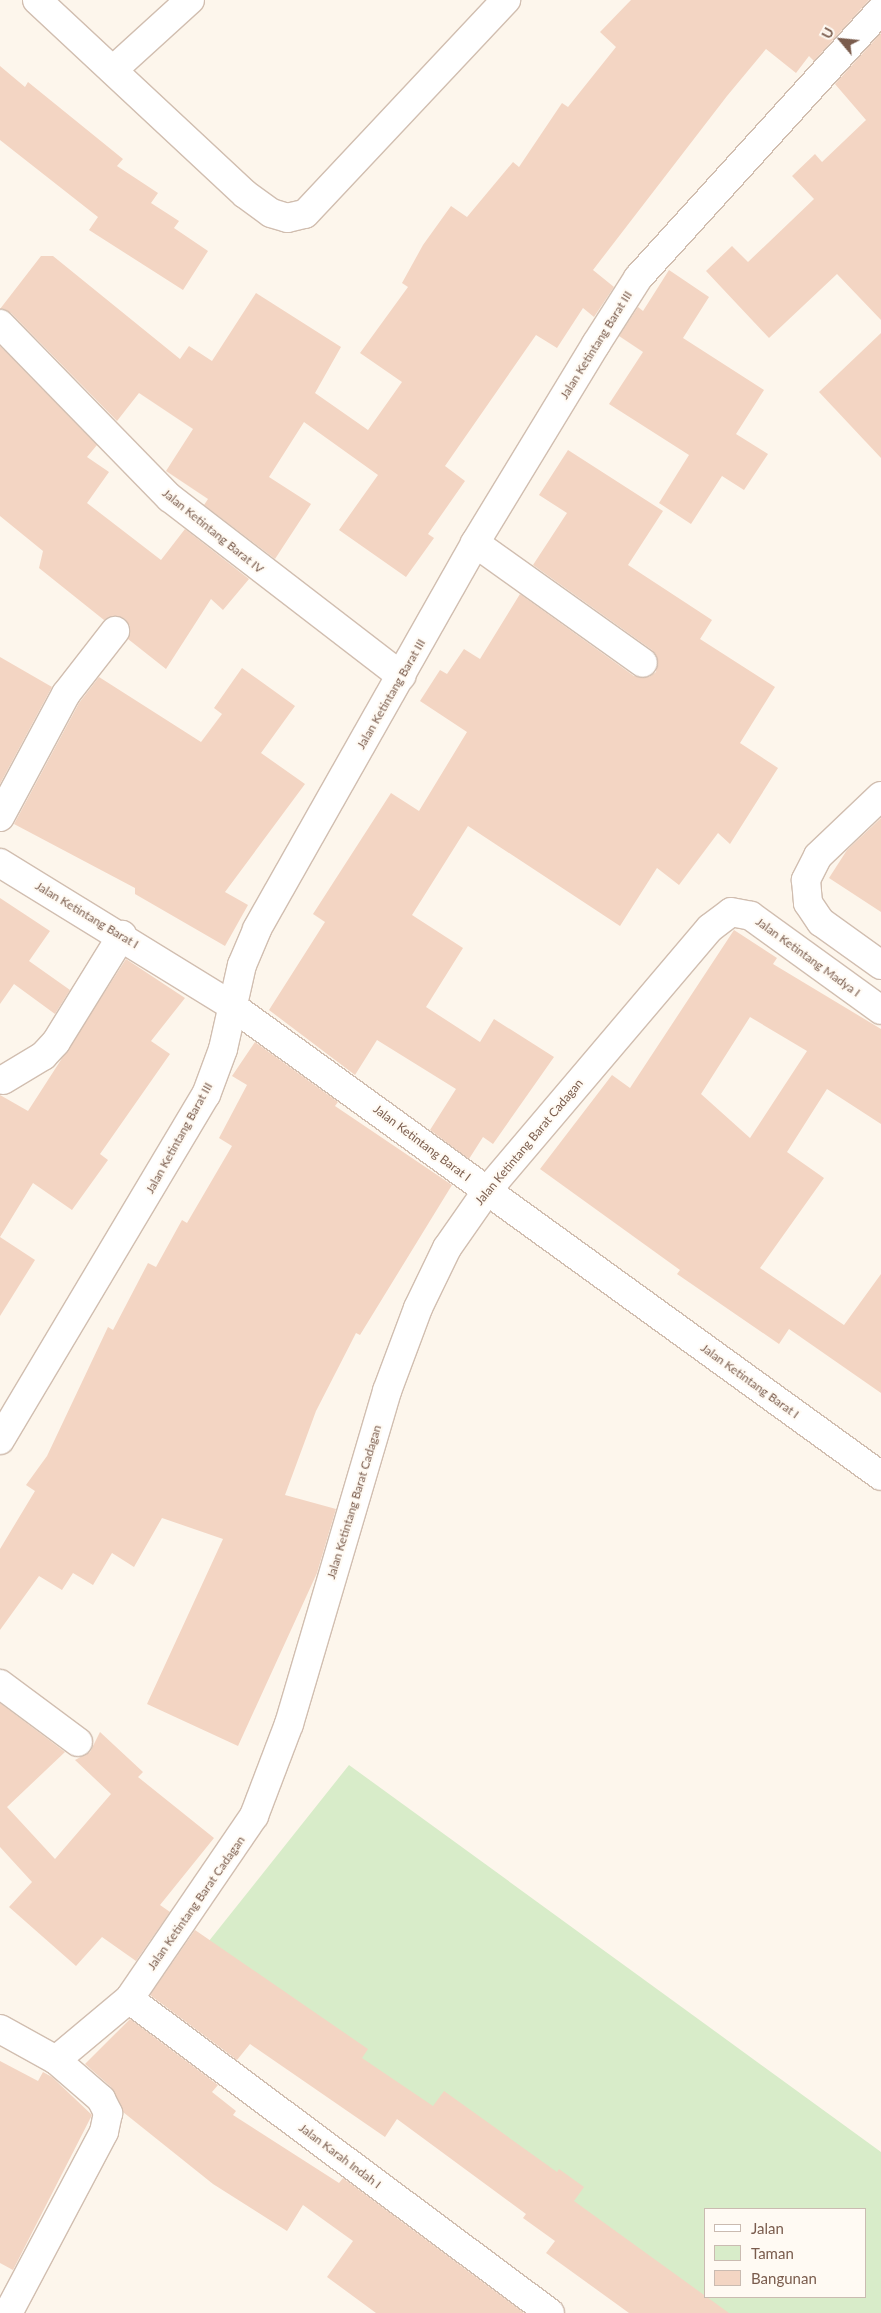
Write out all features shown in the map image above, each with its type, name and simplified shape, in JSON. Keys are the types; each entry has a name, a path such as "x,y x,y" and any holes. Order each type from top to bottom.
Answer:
{"street":[{"path":"37,0 245,194 271,213 287,218 305,214 506,0"},
{"path":"113,70 190,0"},
{"name":"Jalan Ketintang Barat III","path":"0,1440 206,1094 223,1049 232,1006 257,929 475,543 638,278 881,10"},
{"name":"Jalan Ketintang Barat IV","path":"0,324 170,498 401,676"},
{"path":"475,543 643,663"},
{"path":"0,817 66,694 115,632"},
{"path":"881,796 818,856 806,880 808,903 821,922 881,965"},
{"name":"Jalan Ketintang Barat I","path":"0,863 122,935 232,1006 486,1192 881,1476"},
{"name":"Jalan Ketintang Madya I","path":"731,912 751,916 881,1010"},
{"name":"Jalan Ketintang Barat Cadagan","path":"56,2060 129,1999 235,1849 270,1780 408,1335 447,1248 486,1192 710,928 731,912"},
{"path":"3,1080 43,1056 56,1042 122,935"},
{"path":"0,1684 78,1742"},
{"name":"Jalan Karah Indah I","path":"129,1999 550,2313"},
{"path":"0,2028 56,2060 105,2104 104,2132 8,2313"}],"green space":[{"path":"349,1765 881,2152 881,2313 719,2313 201,1951"}],"building":[{"path":"631,0 869,0 814,61 809,56 796,73 766,49 727,96 593,270 614,287 594,317 583,308 557,348 536,335 445,466 465,481 428,534 434,538 406,577 339,530 378,475 304,422 269,477 311,504 275,559 204,505 208,499 166,471 193,429 139,393 117,421 11,313 0,309 41,256 53,256 180,359 189,346 212,361 256,293 341,347 315,393 368,430 402,382 360,353 408,287 402,283 423,245 451,206 467,217 513,162 519,167 562,103 568,107 616,47 600,32"},
{"path":"881,33 881,320 837,274 769,338 706,271 732,246 748,262 814,199 792,176 815,154 822,162 866,120 835,84"},
{"path":"0,66 25,87 28,82 123,159 117,166 158,193 151,203 179,221 174,228 208,251 183,290 89,230 98,217 0,140"},
{"path":"669,270 709,297 683,338 764,390 736,434 768,454 744,490 722,476 691,524 659,503 689,455 609,404 643,352 619,336 638,307 643,311"},
{"path":"881,333 881,458 819,392"},
{"path":"0,346 97,445 87,457 109,472 87,503 161,560 185,529 249,579 223,610 211,599 166,669 128,639 130,626 125,619 117,616 104,620 39,568 43,551 0,516"},
{"path":"568,450 663,511 628,565 712,620 700,639 775,687 740,743 778,768 730,844 718,833 679,885 657,868 620,926 468,826 412,915 463,948 426,1007 480,1042 494,1019 554,1057 493,1144 483,1137 469,1159 430,1130 456,1089 377,1040 355,1075 269,1010 325,922 313,914 391,793 419,811 467,732 420,701 440,670 447,674 464,649 480,659 520,594 634,676 649,677 656,672 657,657 652,650 533,565 567,513 539,495"},
{"path":"0,657 52,687 0,784"},
{"path":"242,668 295,706 261,753 305,784 225,892 248,905 225,946 135,894 135,888 14,824 79,703 99,677 201,742 222,714 214,708"},
{"path":"881,818 881,912 829,878 847,850"},
{"path":"0,898 50,931 29,961 70,990 55,1014 14,984 0,1004"},
{"path":"734,930 777,958 773,964 881,1029 881,1124 827,1089 787,1152 824,1178 760,1268 844,1325 881,1274 881,1393 789,1329 779,1344 677,1274 680,1270 540,1169 612,1075 630,1088","holes":["750,1017 807,1051 750,1138 701,1094"]},
{"path":"126,959 185,998 151,1041 170,1054 100,1154 108,1160 72,1210 33,1183 0,1237 0,1095 28,1111"},
{"path":"255,1042 338,1102 335,1106 452,1185 360,1335 356,1333 316,1411 285,1495 336,1509 317,1573 238,1746 147,1704 223,1539 162,1518 134,1567 112,1553 93,1585 73,1573 62,1590 39,1576 0,1630 0,1549 35,1491 26,1485 47,1456 108,1327 113,1330 148,1263 156,1267 182,1220 187,1223 232,1146 219,1138 247,1085 232,1076"},
{"path":"0,1237 35,1260 0,1316"},
{"path":"0,1703 65,1752 7,1807 55,1859 111,1794 75,1760 90,1752 100,1732 143,1772 138,1777 214,1838 160,1905 170,1912 136,1961 102,1937 76,1966 9,1907 32,1882 0,1847"},
{"path":"195,1930 368,2049 362,2058 433,2106 444,2091 557,2172 559,2169 584,2187 574,2201 704,2295 704,2298 708,2298 729,2313 629,2313 546,2253 555,2241 523,2218 526,2214 397,2119 385,2137 250,2044 237,2060 150,1995"},
{"path":"130,2019 218,2085 212,2092 236,2111 233,2115 339,2183 343,2178 524,2313 376,2313 327,2277 353,2241 303,2205 287,2231 213,2184 123,2112 111,2087 85,2064"},
{"path":"0,2061 38,2081 43,2072 52,2077 92,2115 13,2270 0,2263"}]}
